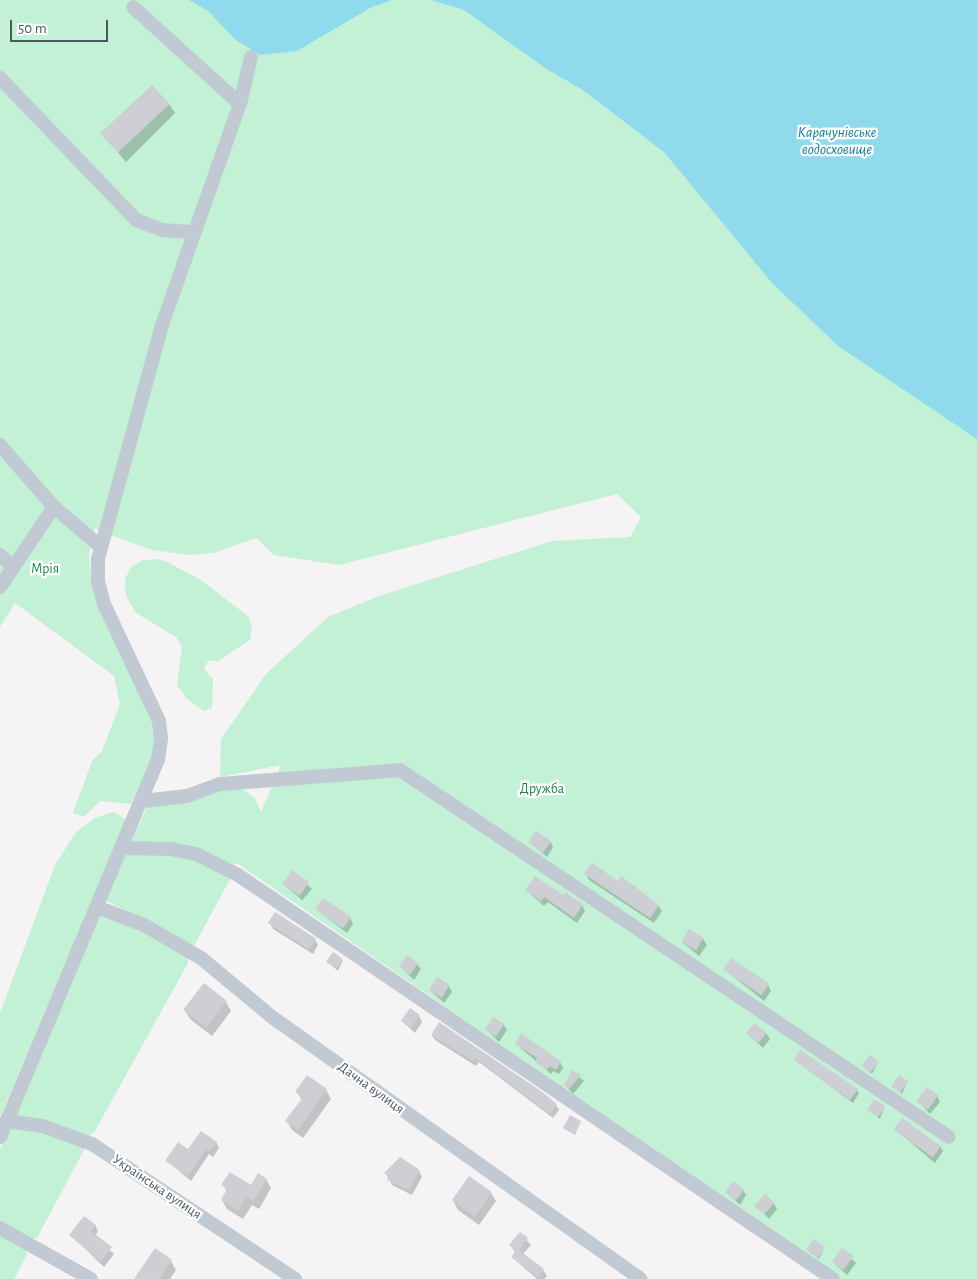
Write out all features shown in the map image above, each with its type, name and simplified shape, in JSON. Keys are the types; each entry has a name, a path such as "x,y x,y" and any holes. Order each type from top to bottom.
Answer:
{"street":[{"path":"133,7 240,104"},
{"path":"0,1137 97,907 124,848 158,760 161,738 159,721 104,604 98,581 100,546 162,325 193,232 240,104 251,58"},
{"path":"0,78 136,220 162,230 193,232"},
{"path":"0,445 54,507 100,546"},
{"path":"0,587 54,507"},
{"path":"0,555 13,567"},
{"path":"143,801 187,796 220,784 400,770 949,1137"},
{"path":"124,848 171,849 196,854 238,875 833,1279"},
{"name":"Дачна вулиця","path":"97,907 144,925 201,958 272,1018 640,1279"},
{"name":"Українська вулиця","path":"7,1121 42,1126 92,1144 295,1279"},
{"path":"0,1228 91,1279"}],"green space":[{"path":"0,0 544,0 538,62 545,68 556,57 977,387 977,1279 840,1279 237,863 230,866 131,842 148,805 236,785 255,798 261,812 281,765 220,777 221,739 266,674 328,617 379,596 552,541 630,537 641,517 617,494 339,565 274,555 256,538 214,553 190,555 152,550 95,529 89,555 91,581 147,703 157,738 152,758 131,804 100,801 84,817 73,813 92,761 102,751 120,704 114,676 15,603 0,627"},
{"path":"161,559 198,578 248,616 252,626 250,640 218,661 208,661 204,669 213,679 212,708 204,711 186,698 177,685 182,647 176,637 136,613 126,596 125,579 131,567 143,560"},
{"path":"114,812 126,820 0,1117 0,1013 55,865 76,832 97,817"},
{"path":"126,852 170,853 194,859 228,875 230,879 194,946 105,900"},
{"path":"100,914 142,928 188,957 188,963 95,1131 88,1137 14,1118"},
{"path":"10,1126 40,1131 85,1148 37,1238 31,1239 0,1221 0,1149"},
{"path":"0,1234 25,1247 27,1254 14,1279 0,1279"}],"water":[{"path":"189,0 392,0 370,8 297,51 260,55 236,40 208,11"},
{"name":"Карачунівське водосховище","path":"431,0 977,0 977,439 838,346 772,283 665,153 583,90 545,68 464,10"}],"building":[{"path":"152,85 170,104 118,152 100,133"},
{"path":"536,831 551,841 543,853 528,843"},
{"path":"592,863 618,881 621,876 659,905 650,918 584,874"},
{"path":"292,870 309,882 299,896 282,884"},
{"path":"535,876 563,895 565,892 583,904 574,918 544,897 541,901 525,890"},
{"path":"323,898 351,917 343,929 315,910"},
{"path":"275,912 316,939 309,950 268,923"},
{"path":"689,929 704,938 696,951 681,942"},
{"path":"333,952 343,959 336,969 326,962"},
{"path":"407,955 418,963 410,975 399,966"},
{"path":"731,958 769,984 761,995 723,970"},
{"path":"437,977 450,985 442,998 429,990"},
{"path":"204,983 227,1001 206,1028 183,1010"},
{"path":"410,1008 420,1015 411,1028 401,1021"},
{"path":"493,1017 504,1024 496,1037 485,1030"},
{"path":"439,1022 541,1091 557,1104 550,1114 475,1058 473,1061 431,1035"},
{"path":"754,1023 767,1033 759,1043 746,1033"},
{"path":"521,1033 561,1062 556,1070 550,1066 547,1070 535,1062 537,1058 515,1044"},
{"path":"800,1050 858,1089 850,1100 794,1060"},
{"path":"870,1055 879,1062 870,1073 861,1066"},
{"path":"572,1070 581,1075 569,1089 564,1085"},
{"path":"307,1075 327,1089 298,1130 285,1121 303,1097 295,1092"},
{"path":"899,1075 908,1081 900,1093 891,1087"},
{"path":"927,1087 938,1095 928,1110 916,1102"},
{"path":"874,1099 885,1106 878,1117 867,1110"},
{"path":"570,1115 581,1121 574,1134 563,1128"},
{"path":"902,1118 941,1146 933,1158 894,1129"},
{"path":"201,1131 217,1142 210,1152 206,1149 188,1176 165,1161 178,1142 188,1149"},
{"path":"400,1157 420,1170 409,1190 387,1180 389,1177 384,1173"},
{"path":"230,1172 251,1185 258,1173 267,1179 253,1201 247,1197 238,1211 221,1200 227,1189 221,1185"},
{"path":"469,1176 492,1192 475,1217 452,1201"},
{"path":"733,1181 744,1189 736,1201 725,1192"},
{"path":"765,1194 775,1203 764,1215 754,1206"},
{"path":"84,1216 96,1225 91,1231 112,1247 101,1262 69,1235"},
{"path":"520,1232 528,1238 519,1250 544,1269 538,1277 511,1257 516,1251 509,1245"},
{"path":"814,1239 825,1247 818,1258 806,1250"},
{"path":"155,1248 172,1260 160,1279 134,1279"},
{"path":"842,1248 853,1256 843,1270 832,1262"}],"park label":[{"name":"Мрія","path":"45,569"},
{"name":"Дружба","path":"542,789"}]}
